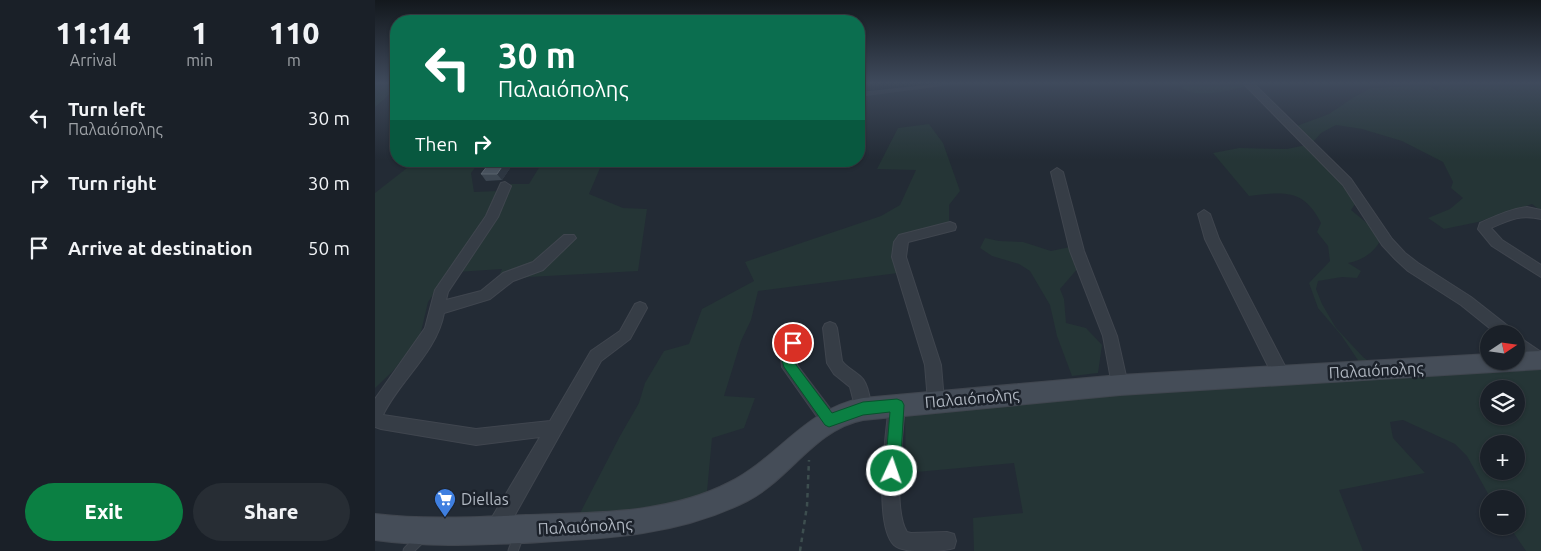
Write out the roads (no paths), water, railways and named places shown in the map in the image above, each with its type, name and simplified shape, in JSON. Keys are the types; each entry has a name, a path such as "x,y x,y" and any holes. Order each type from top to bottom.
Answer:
{"main road":[{"name":"Παλαιόπολης","path":"375,527 429,532 495,530 517,540 657,520 690,512 725,499 753,483 770,471 829,420 863,408 1121,385 1540,360"}],"street":[{"path":"1273,108 1347,182 1387,242 1400,256 1413,267 1466,301 1497,325"},
{"path":"1057,172 1077,251 1110,336 1121,385"},
{"path":"505,186 492,217 442,290 435,322 429,333 393,384 375,417 381,422 476,438 552,428"},
{"path":"1541,215 1532,211 1523,211 1485,226 1483,229 1497,243 1541,272"},
{"path":"1204,214 1212,239 1251,313 1281,376"},
{"path":"936,401 933,365 899,257 901,242 904,238 950,227"},
{"path":"437,310 451,304 485,295 508,277 538,266 569,238"},
{"path":"495,530 552,428 596,356 625,335 640,308"},
{"path":"830,328 835,363 839,369 857,383 863,408"},
{"path":"793,343 787,357 790,367 829,420"},
{"path":"1525,348 1540,360"},
{"path":"897,405 891,500 895,530 901,539 915,542 947,541"}],"lane":[{"path":"408,551 429,532"}],"place":[{"name":"Diellas","path":"445,518"}]}
